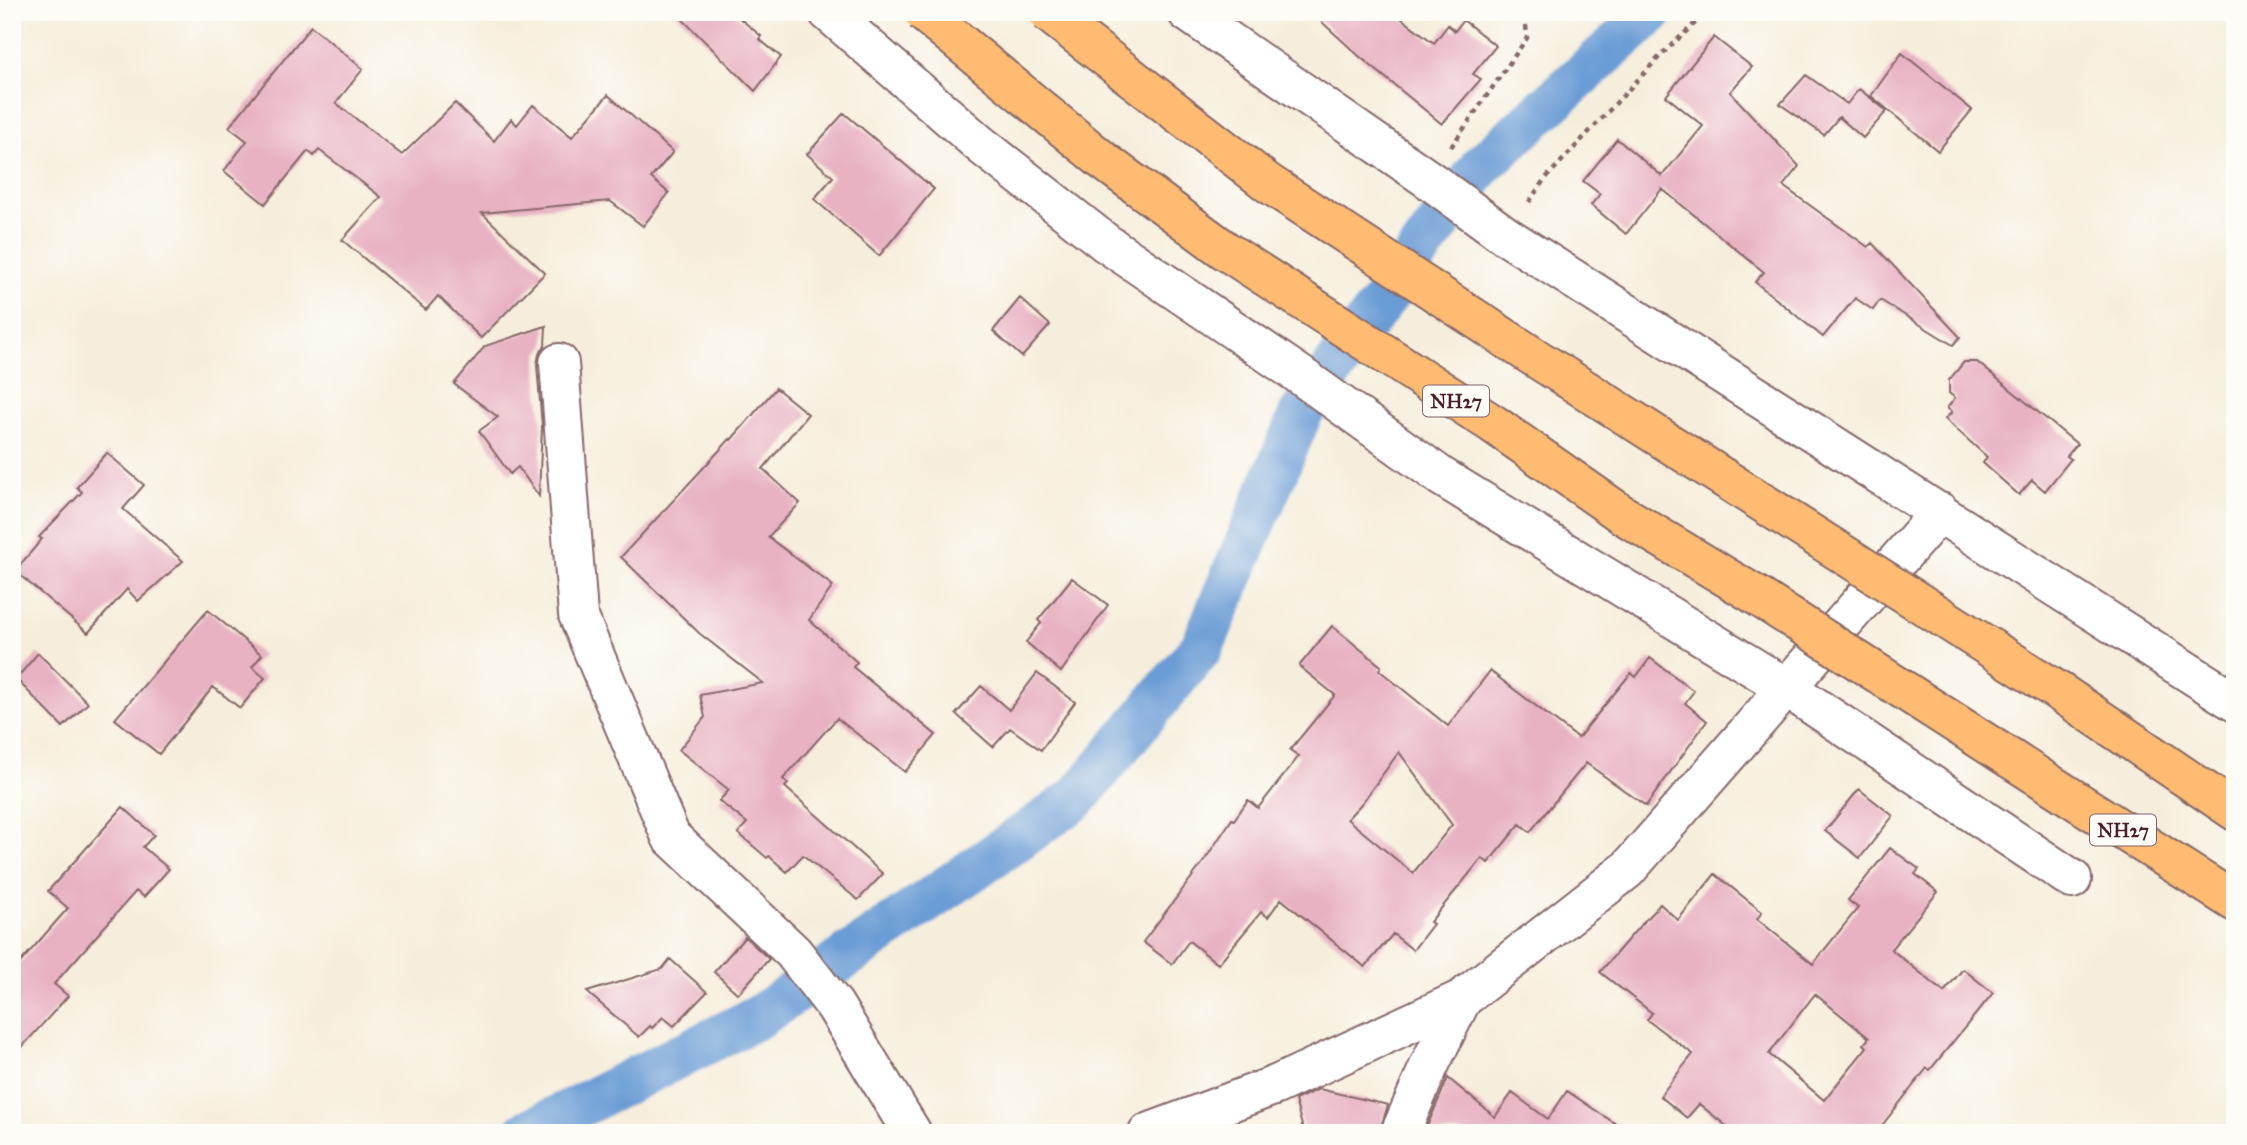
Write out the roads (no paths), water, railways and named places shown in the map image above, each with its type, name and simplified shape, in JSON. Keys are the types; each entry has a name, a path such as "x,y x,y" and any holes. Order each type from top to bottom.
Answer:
{"highway":[{"name":"NH27","path":"923,12 1101,159 1226,251 1493,424 1623,515 1754,594 2235,902"},
{"path":"1047,12 1268,183 1545,365 2061,693 2235,811"}],"street":[{"path":"828,12 981,145 1096,235 1297,373 1442,477 1787,688 2072,879"},
{"path":"1187,12 1506,236 2235,702"},
{"path":"558,363 579,614 671,837 793,952 835,1006 912,1133"},
{"path":"1148,1133 1276,1085 1462,999 1627,870 1940,512"},
{"path":"1401,1133 1430,1064 1462,999"}],"waterway":[{"path":"525,1133 760,1016 1076,799 1202,647 1301,413 1483,164 1652,12"}]}
